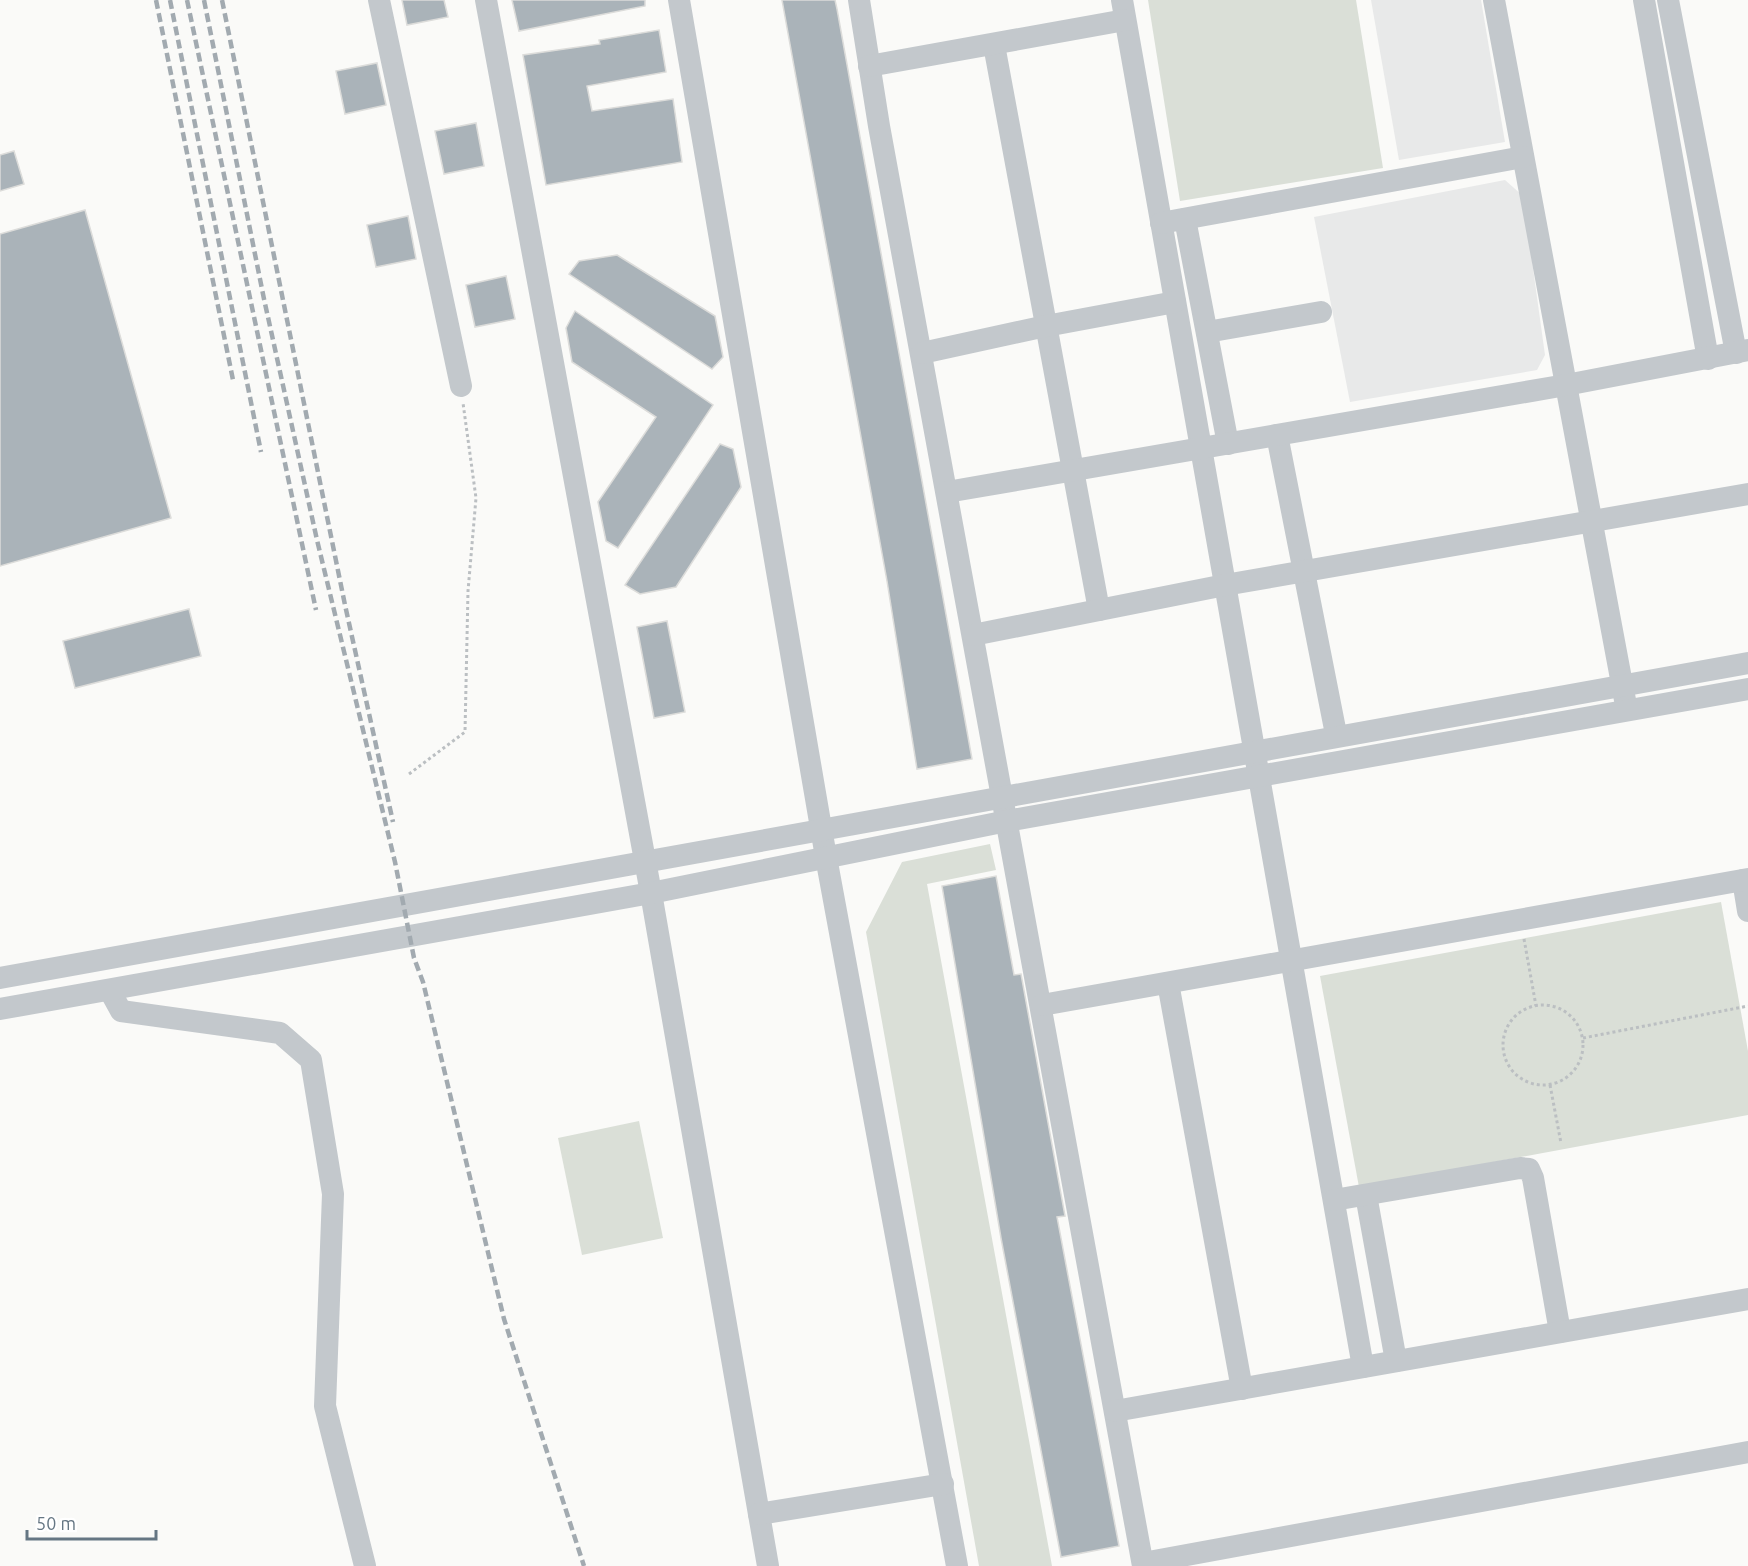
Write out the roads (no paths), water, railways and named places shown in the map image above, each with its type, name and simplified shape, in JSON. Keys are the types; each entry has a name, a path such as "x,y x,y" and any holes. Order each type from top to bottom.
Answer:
{"street":[{"path":"379,0 461,386"},
{"path":"486,0 651,893 768,1566"},
{"path":"679,0 826,857 957,1566"},
{"path":"859,0 946,492 1143,1564 1748,1452"},
{"path":"1494,0 1627,710"},
{"path":"1644,0 1708,358"},
{"path":"946,492 1566,385 1742,351 1668,0"},
{"path":"869,66 994,45 1124,10 1259,776 1349,1197 1396,1362"},
{"path":"994,45 1098,610"},
{"path":"1161,223 1523,157"},
{"path":"1185,219 1228,444"},
{"path":"922,353 1046,326 1175,302"},
{"path":"1207,332 1321,312"},
{"path":"1277,435 1335,729"},
{"path":"973,635 1225,585 1748,494"},
{"path":"0,978 1748,663"},
{"path":"0,1009 651,893 1007,821 1748,689"},
{"path":"1042,1005 1745,880 1748,911"},
{"path":"1168,983 1242,1389"},
{"path":"110,991 121,1011 280,1033 311,1060 333,1194 325,1406 365,1566"},
{"path":"1349,1197 1520,1168 1529,1169 1533,1178 1560,1332"},
{"path":"1349,1197 1363,1367"},
{"path":"1115,1411 1748,1299"},
{"path":"759,1514 943,1484"}],"railway":[{"path":"156,0 233,380"},
{"path":"170,0 261,452"},
{"path":"187,0 316,610"},
{"path":"204,0 264,299 317,540 395,862 414,958 423,982 504,1319 584,1566"},
{"path":"222,0 345,605 393,822"}]}
